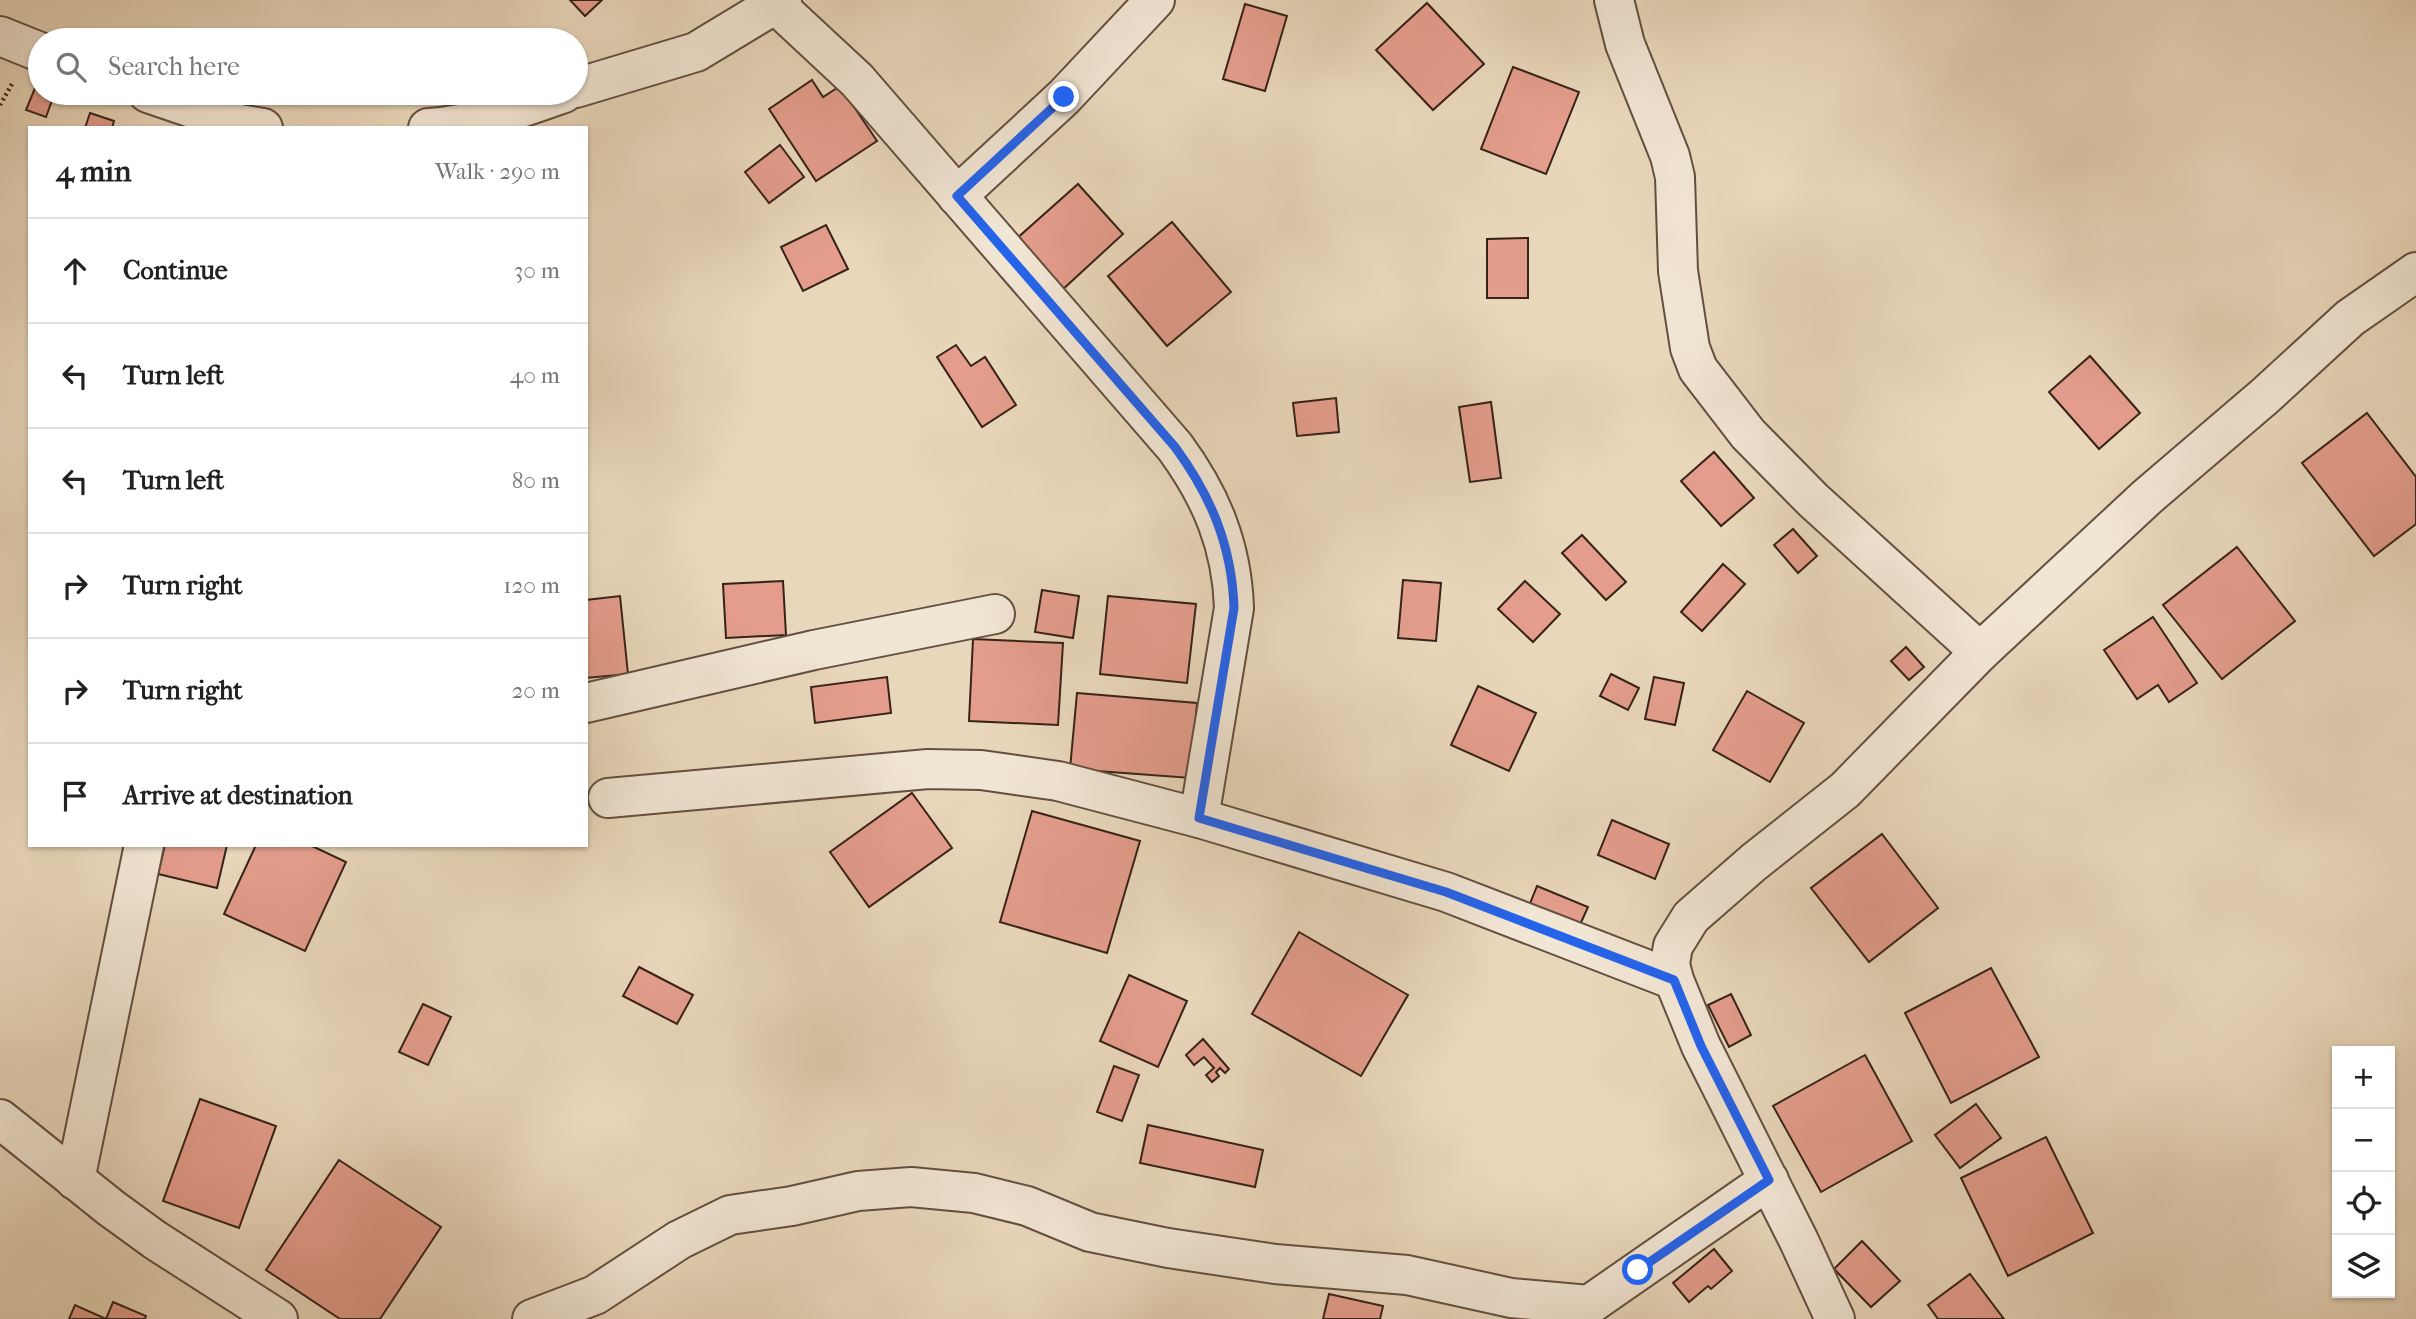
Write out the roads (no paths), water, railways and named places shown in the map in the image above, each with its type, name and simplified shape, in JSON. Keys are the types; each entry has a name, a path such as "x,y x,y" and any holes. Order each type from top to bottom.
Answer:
{"street":[{"path":"957,196 1064,97 1154,0"},
{"path":"1614,0 1625,44 1670,156 1675,177 1678,271 1690,348 1698,369 1757,443 1813,500 1980,652"},
{"path":"588,84 696,52 776,1 858,80 1175,447 1201,488 1223,534 1233,584 1234,608 1199,818"},
{"path":"0,36 28,47"},
{"path":"183,105 251,126"},
{"path":"453,126 503,115 531,105"},
{"path":"1835,1319 1701,1046 1674,980 1671,955 1673,946 1691,917 1754,862 1845,790 1980,652 2147,497 2265,396 2350,318 2416,272"},
{"path":"588,703 814,650 995,614"},
{"path":"608,798 928,769 981,770 1058,781 1199,818 1446,892 1674,980"},
{"path":"75,1180 144,847"},
{"path":"0,1119 155,1240 278,1319"},
{"path":"532,1319 595,1295 679,1240 730,1215 792,1206 858,1191 911,1187 974,1193 1014,1202 1090,1232 1168,1248 1275,1264 1407,1275 1511,1298 1589,1305 1769,1180"}]}
